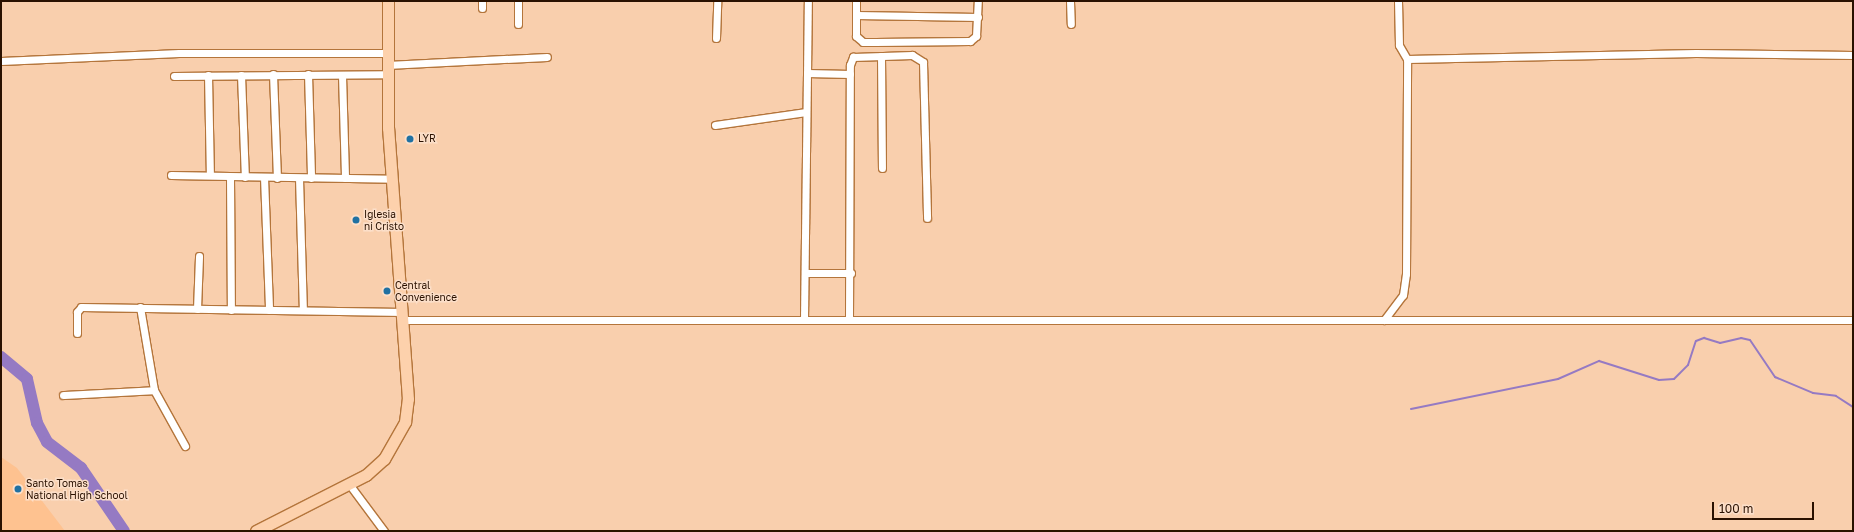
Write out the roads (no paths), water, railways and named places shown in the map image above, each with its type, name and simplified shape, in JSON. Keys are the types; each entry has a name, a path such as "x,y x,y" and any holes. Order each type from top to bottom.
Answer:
{"main road":[{"path":"256,531 349,484 384,459 405,422 408,399 387,70 388,1"}],"street":[{"path":"518,1 518,24"},
{"path":"716,38 717,1"},
{"path":"804,319 807,273 806,112 808,1"},
{"path":"856,1 858,39 875,42 970,41 976,36 978,1"},
{"path":"1070,1 1071,24"},
{"path":"1384,320 1403,295 1406,274 1407,59 1399,45 1398,1"},
{"path":"856,15 978,17"},
{"path":"1,62 179,54 387,53"},
{"path":"1407,59 1696,53 1853,55"},
{"path":"881,56 882,168"},
{"path":"849,318 850,74 853,57 912,56 923,62 927,218"},
{"path":"174,76 273,74 342,75 546,57"},
{"path":"807,73 850,74"},
{"path":"273,74 277,178"},
{"path":"308,74 311,178"},
{"path":"208,75 210,175"},
{"path":"241,75 245,177"},
{"path":"342,75 345,178"},
{"path":"715,125 806,112"},
{"path":"171,175 393,179"},
{"path":"230,177 232,310"},
{"path":"264,177 269,310"},
{"path":"299,178 303,310"},
{"path":"197,309 199,256"},
{"path":"807,273 850,273"},
{"path":"77,333 77,312 81,307 303,310 403,316 804,319 1853,320"},
{"path":"140,307 154,390 185,446"},
{"path":"63,395 154,390"},
{"path":"349,484 384,531"}],"waterway":[{"path":"1411,409 1558,379 1599,361 1659,380 1674,379 1688,365 1696,341 1704,338 1720,343 1741,338 1750,340 1775,377 1813,393 1836,396 1853,407"},
{"path":"1,357 27,379 37,423 47,442 81,468 124,531"}],"place":[{"name":"LYR","path":"410,139"},
{"name":"Iglesia ni Cristo","path":"356,220"},
{"name":"Central Convenience","path":"387,291"},
{"name":"Santo Tomas National High School","path":"18,489"}]}
